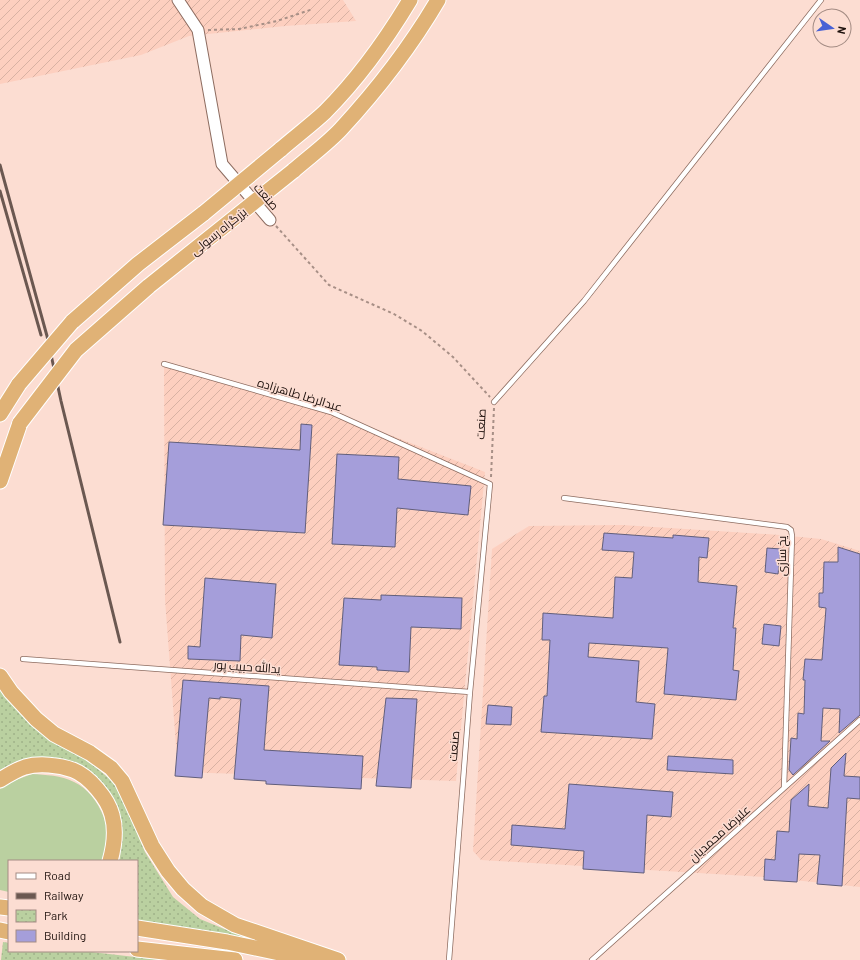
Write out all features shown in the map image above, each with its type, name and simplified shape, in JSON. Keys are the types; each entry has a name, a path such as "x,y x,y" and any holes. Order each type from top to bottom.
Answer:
{"highway":[{"name":"بزرگراه رسولی","path":"0,414 19,384 72,322 138,264 204,213 324,112 357,77 392,29 410,0"},
{"name":"بزرگراه رسولی","path":"0,462 20,423 76,350 149,286 293,171 340,130 385,78 428,17 438,0"},
{"path":"0,480 20,423"},
{"path":"0,676 11,692 36,719 54,734 90,753 111,768 122,781 152,846 168,871 183,889 202,906 235,925 338,960"},
{"path":"0,780 13,772 37,765 74,770 84,776 103,795 112,815 114,832 110,860"},
{"path":"138,928 226,942 313,960"},
{"path":"138,949 235,960"}],"street":[{"name":"صنعت","path":"178,0 198,30 222,164 270,220"}],"lane":[{"path":"494,402 584,301 821,0"},
{"name":"عبدالرضا طاهرزاده","path":"164,364 331,412 490,484"},
{"name":"صنعت","path":"449,960 470,692 490,484"},
{"name":"یخ سازی","path":"564,498 780,526 787,527 791,530 784,788"},
{"name":"یدالله حبیب پور","path":"23,659 470,692"},
{"name":"علیرضا محمدیان","path":"592,960 860,720"}],"path":[{"path":"198,30 239,29 277,21 313,9"},
{"name":"صنعت","path":"270,220 328,285 394,314 422,331 453,357 494,402 490,484"}],"shaded area":[{"path":"0,0 343,0 356,21 285,26 189,36 141,55 0,84"},
{"path":"164,364 336,414 485,472 456,781 178,772 165,600"},
{"path":"622,525 821,539 860,551 860,887 765,877 481,860 473,851 492,549 529,526"}],"green space":[{"path":"0,684 65,745 113,782 124,803 145,852 173,897 200,919 256,942 138,924 138,860 119,860 122,823 110,793 92,774 77,763 47,757 17,761 0,770"},
{"path":"32,774 53,776 74,782 83,788 98,805 107,828 108,839 102,860 8,860 8,892 0,890 0,789 13,781"},
{"path":"3,942 8,943 8,952 92,952 161,960 1,960"}],"building":[{"path":"301,424 312,425 305,533 163,525 169,442 300,450"},
{"path":"337,454 399,457 398,479 471,486 468,515 397,508 395,547 332,544"},
{"path":"604,533 673,538 673,535 709,538 707,558 699,557 698,582 737,586 733,628 736,628 733,670 739,671 736,700 664,694 668,648 589,643 588,657 639,661 636,702 655,704 652,739 541,732 544,696 547,696 550,640 542,640 543,613 613,618 615,577 632,578 634,552 602,550"},
{"path":"838,547 860,554 860,715 839,733 840,709 823,708 821,741 830,741 793,775 789,770 791,738 797,739 798,713 804,714 805,680 803,680 805,659 822,660 826,608 819,607 819,593 823,593 824,562 838,562"},
{"path":"767,548 781,549 778,574 765,572"},
{"path":"205,578 276,584 272,638 241,635 240,661 188,659 188,646 200,647"},
{"path":"381,595 462,598 461,629 411,627 409,672 377,670 377,667 339,665 344,598 381,600"},
{"path":"764,624 781,626 779,646 762,644"},
{"path":"183,680 269,686 264,750 363,756 361,789 266,784 266,781 234,779 241,699 220,697 220,699 209,698 202,778 175,776"},
{"path":"386,698 417,699 411,788 376,786"},
{"path":"488,705 512,707 511,725 486,724"},
{"path":"846,753 844,776 860,777 860,799 847,798 842,886 817,884 820,855 799,854 797,882 764,880 765,859 775,860 777,831 789,832 791,800 809,784 808,806 828,808 831,768"},
{"path":"668,756 733,760 733,774 667,770"},
{"path":"569,784 673,792 671,817 647,815 644,873 583,869 584,851 511,845 512,825 565,829"}],"railway":[{"path":"0,165 47,336 61,401 120,642"},
{"path":"0,191 41,335"}]}
